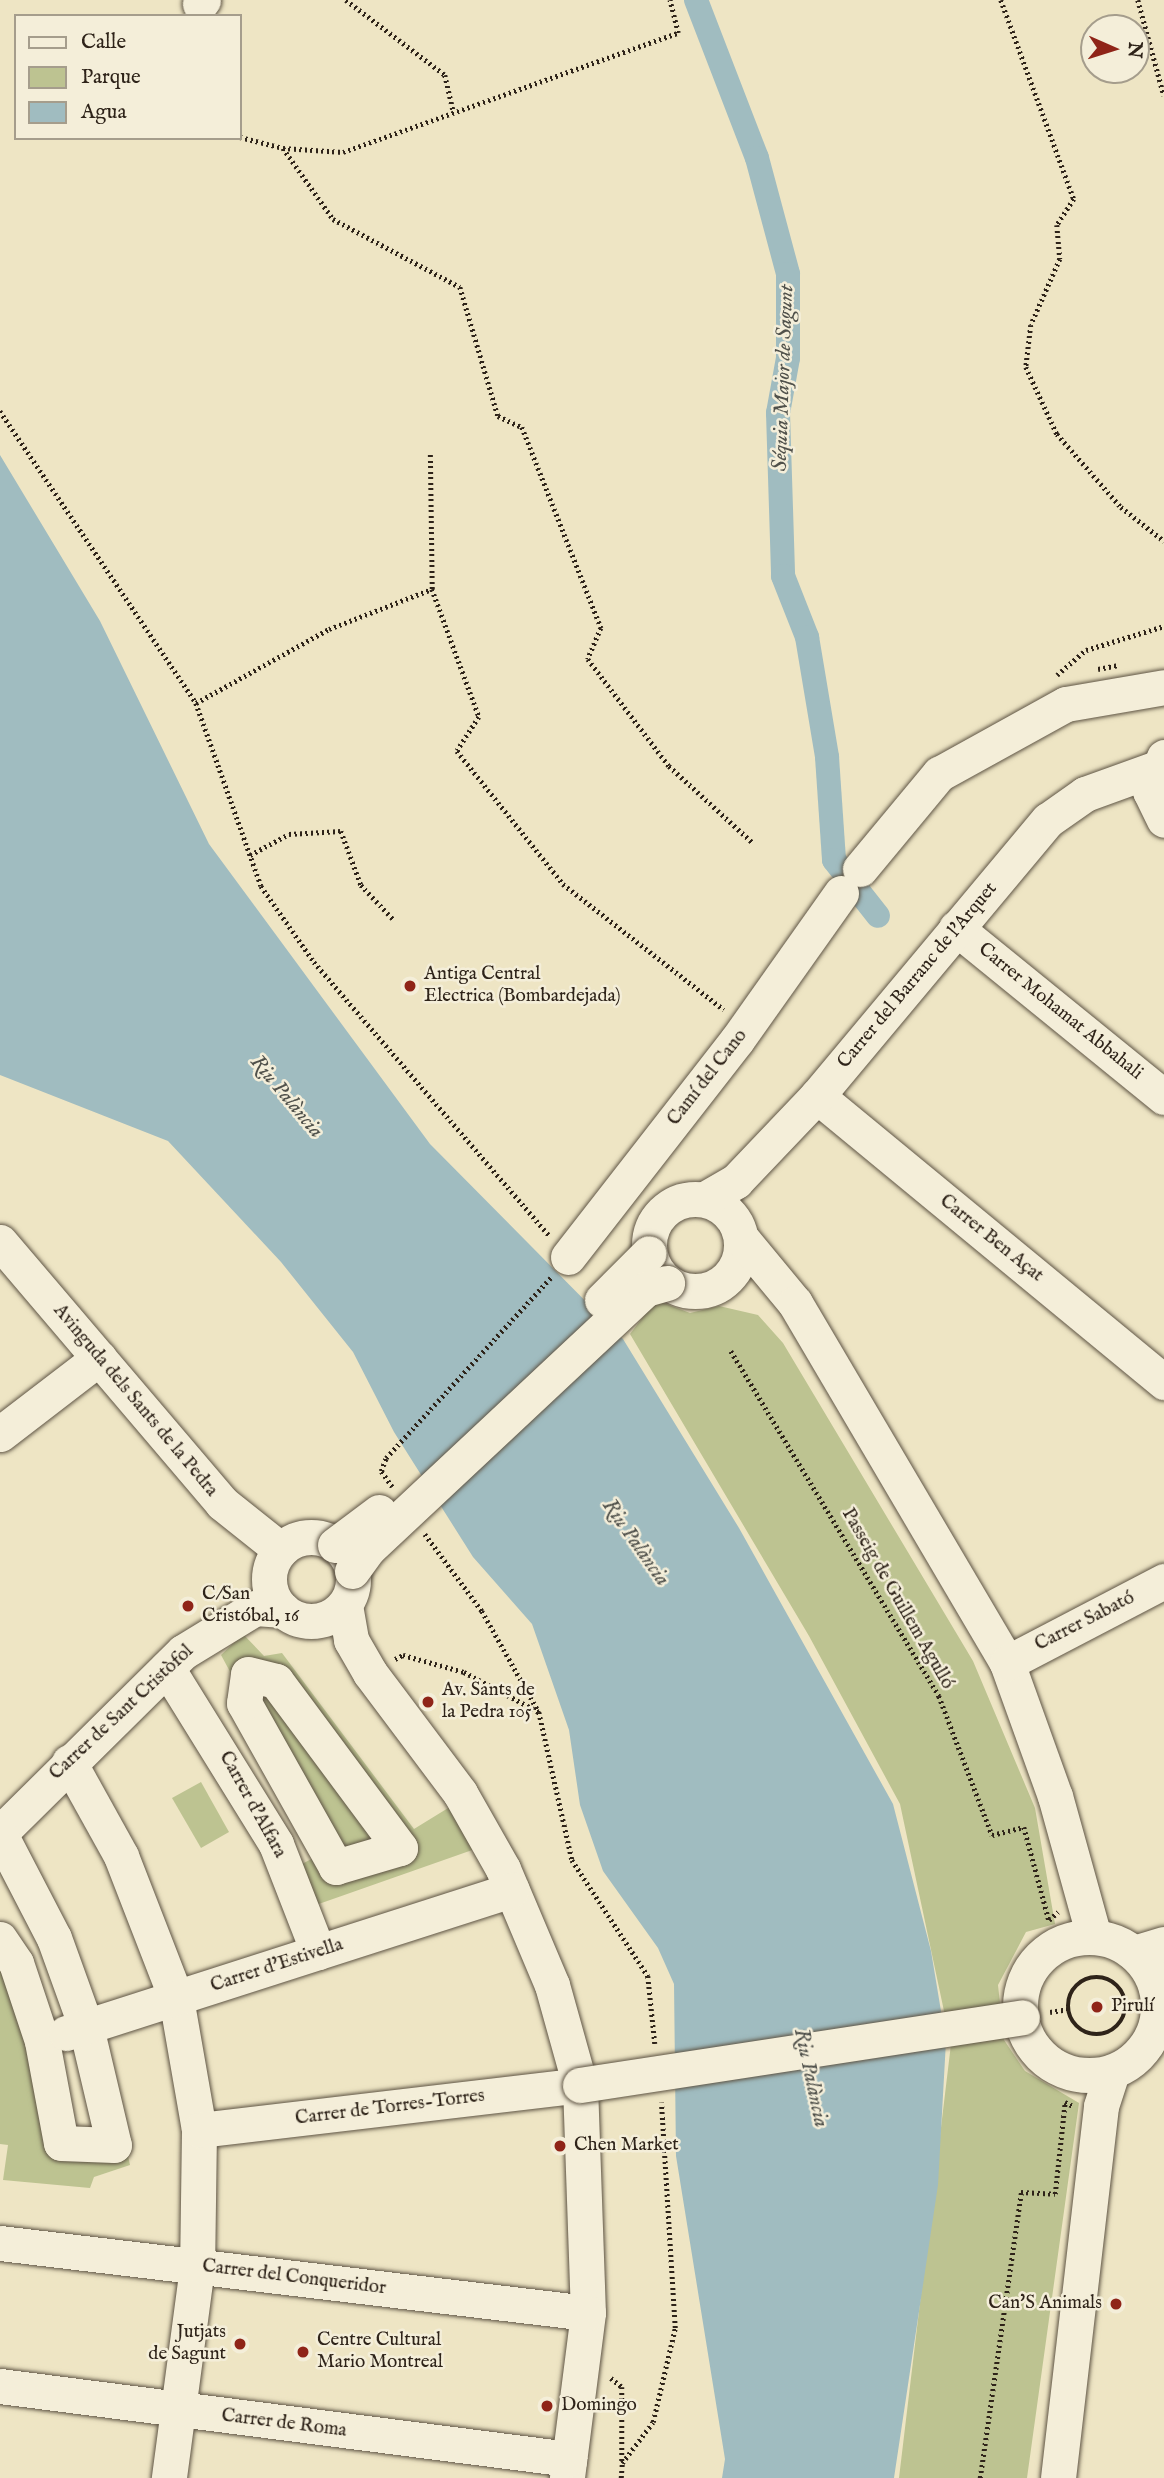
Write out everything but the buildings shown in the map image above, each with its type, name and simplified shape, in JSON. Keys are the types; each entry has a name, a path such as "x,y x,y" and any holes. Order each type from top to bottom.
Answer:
{"street":[{"name":"Camí del Cano","path":"568,1257 747,1027 850,881 939,774 1066,704 1164,687"},
{"name":"Carrer del Barranc de l'Arquet","path":"726,1218 736,1181 817,1096 1048,820 1066,804 1110,786 1159,787"},
{"name":"Carrer Mohamat Abbahali","path":"956,928 1164,1097"},
{"name":"Carrer Ben Açat","path":"817,1096 1164,1382"},
{"path":"667,1283 649,1253 650,1230 662,1211 682,1199 726,1218 795,1303 812,1339 1007,1663 1055,1796 1081,1894 1079,1939"},
{"path":"344,1558 369,1548 646,1289 667,1283 704,1291 727,1280 736,1268 726,1218"},
{"name":"Avinguda dels Sants de la Pedra","path":"0,1242 275,1562"},
{"path":"568,2469 588,2313 580,2085 552,1985 512,1890 460,1793 370,1672 351,1640 345,1605 344,1558 365,1525 649,1253"},
{"path":"727,1280 770,1299 812,1339"},
{"path":"0,1434 99,1358"},
{"path":"344,1558 307,1537 275,1562 283,1613 351,1640"},
{"name":"Carrer Sabató","path":"1007,1663 1164,1581"},
{"name":"Carrer de Sant Cristòfol","path":"0,1833 162,1672 220,1628 283,1613 345,1605"},
{"path":"220,1628 248,1674 244,1703 336,1867 400,1848 276,1681 248,1674"},
{"path":"162,1672 213,1768"},
{"name":"Carrer d'Alfara","path":"162,1672 276,1844 312,1954"},
{"path":"69,1762 121,1856 176,1998 199,2130 197,2267 169,2478"},
{"path":"0,1833 54,1938 86,2027 114,2146 61,2143 42,2041 16,1963 0,1939"},
{"path":"266,1847 290,1895 312,1954"},
{"name":"Carrer d'Estivella","path":"42,2041 512,1890"},
{"path":"1058,2478 1101,2114 1123,2068 1147,2043 1149,2003 1154,1980 1149,1949 1079,1939 1028,1973 1022,2017 1041,2056 1123,2068"},
{"name":"Carrer de Torres-Torres","path":"199,2130 580,2085 1022,2017"},
{"name":"Carrer del Conqueridor","path":"0,2243 588,2313"},
{"name":"Carrer de Roma","path":"0,2386 568,2469"}],"path":[{"path":"346,0 445,75 453,110"},
{"path":"242,138 283,148 343,152 453,110 678,33 670,0"},
{"path":"1001,0 1074,199 1057,225 1060,259 1031,325 1026,367 1057,434 1121,507 1164,541"},
{"path":"1138,0 1164,96"},
{"path":"283,148 332,219 460,287 498,416 522,427 601,628 587,659 669,766 753,843"},
{"path":"0,411 196,703 261,886 314,962 568,1257"},
{"path":"430,452 432,589 479,717 457,751 563,884 747,1027"},
{"path":"196,703 329,629 432,589"},
{"path":"250,855 289,834 341,831 362,885 393,919"},
{"name":"Passeig de Guillem Agulló","path":"732,1351 932,1684 992,1835 1024,1827 1049,1920 1081,1894"},
{"path":"370,1672 403,1655 492,1683 539,1712 572,1860 648,1976 656,2054"},
{"path":"1093,1977 1118,1985 1149,2003 1116,2028 1098,2035 1080,2029 1069,2003 1077,1986 1093,1977"},
{"path":"622,2463 653,2421 675,2328 661,2093"},
{"path":"980,2478 1021,2192 1055,2194 1065,2102 1101,2114"},
{"path":"611,2384 622,2387 621,2478"}],"green space":[{"path":"656,1300 690,1313 719,1306 758,1315 783,1343 973,1661 1035,1808 1055,1924 1026,1932 998,1985 1004,2040 1025,2071 1079,2103 1027,2478 899,2478 951,2044 900,1804 809,1636 630,1334"},
{"path":"243,1634 264,1656 282,1653 414,1829 453,1805 478,1848 313,1906 296,1867 327,1851 221,1655"},
{"path":"201,1782 229,1832 201,1848 172,1798"},
{"path":"0,1940 61,2143 127,2151 130,2165 94,2177 90,2188 3,2180 8,2145 0,2144"}],"water":[{"name":"Riu Palància","path":"0,455 100,621 209,844 430,1144 623,1339 739,1528 893,1804 931,1951 946,2041 938,2185 894,2478 722,2478 725,2459 676,2156 674,1984 658,1948 603,1871 580,1805 569,1730 532,1624 473,1557 394,1432 353,1352 281,1262 168,1141 0,1075"}],"waterway":[{"name":"Séquia Major de Sagunt","path":"696,0 757,158 788,274 788,358 778,413 783,576 807,637 827,757 834,860 878,916"}],"place":[{"name":"Antiga Central Electrica (Bombardejada)","path":"410,986"},
{"name":"C/San Cristóbal, 16","path":"188,1606"},
{"name":"Av. Sants de la Pedra 105","path":"428,1702"},
{"name":"Pirulí","path":"1097,2007"},
{"name":"Chen Market","path":"560,2146"},
{"name":"Can'S Animals","path":"1116,2304"},
{"name":"Jutjats de Sagunt","path":"240,2344"},
{"name":"Centre Cultural Mario Montreal","path":"303,2352"},
{"name":"Domingo","path":"547,2406"}]}
